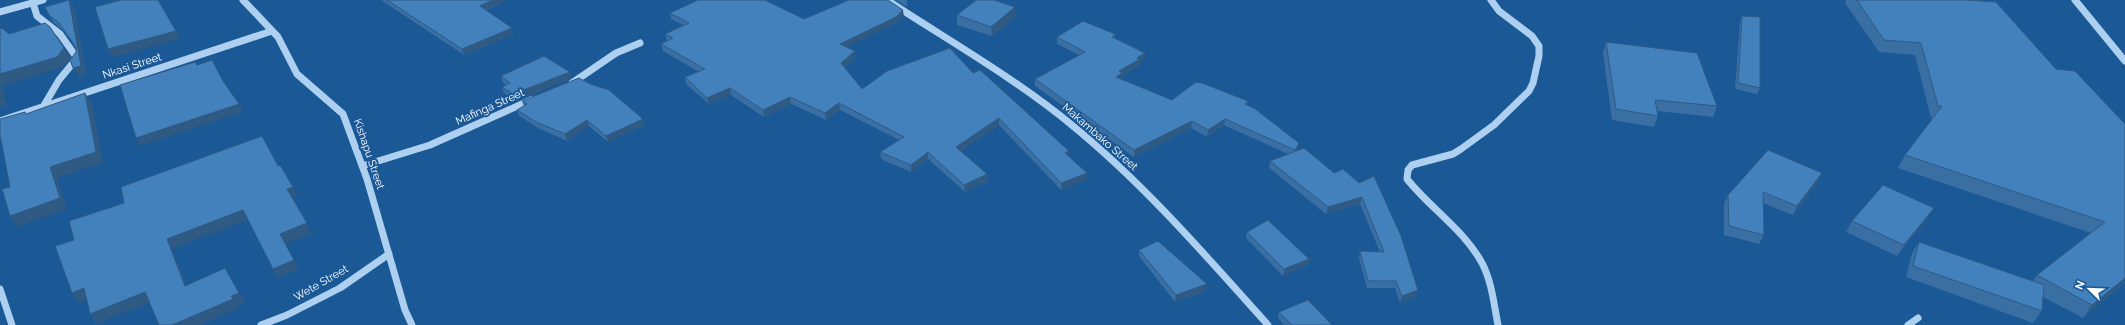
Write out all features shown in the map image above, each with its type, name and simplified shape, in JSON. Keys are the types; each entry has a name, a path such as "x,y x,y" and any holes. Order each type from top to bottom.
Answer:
{"street":[{"path":"0,12 43,0"},
{"name":"Kishapu Street","path":"242,0 278,36 297,74 343,114 368,179 389,254 412,325"},
{"name":"Makambako Street","path":"887,0 961,49 995,68 1073,126 1164,210 1268,325"},
{"path":"1491,0 1504,16 1536,41 1539,46 1539,56 1533,83 1529,90 1479,137 1453,154 1412,165 1408,170 1407,179 1414,189 1459,233 1482,263 1490,282 1498,325"},
{"path":"2075,0 2125,61"},
{"path":"33,3 37,16 69,41 77,58 59,80 43,107"},
{"name":"Nkasi Street","path":"0,121 272,31"},
{"path":"564,86 575,82 616,53 640,43"},
{"name":"Mafinga Street","path":"362,166 430,145 538,97"},
{"name":"Wete Street","path":"261,325 308,305 340,288 389,254"},
{"path":"0,289 12,325"},
{"path":"1908,325 1918,318"}],"building":[{"path":"69,0 81,66 73,68 70,60 76,52 76,47 59,23 49,15 45,7"},
{"path":"121,0 158,0 176,31 108,49 95,7"},
{"path":"387,0 493,0 480,6 512,28 462,49"},
{"path":"698,0 765,0 804,19 849,0 888,0 903,10 896,17 840,44 855,51 841,63 862,89 887,71 950,48 973,73 980,70 1069,151 1065,153 1087,173 1061,183 999,118 956,147 987,174 964,185 928,152 911,165 880,152 904,137 839,103 825,113 790,97 763,110 730,88 707,98 685,77 705,69 661,44 673,38 665,34 689,23 670,13"},
{"path":"976,0 994,0 1015,7 991,27 957,15"},
{"path":"1857,0 1968,0 1996,2 2056,69 2075,71 2125,124 2125,278 2092,305 2037,275 2105,222 1905,155 1942,106 1938,106 1921,43 1884,40"},
{"path":"1742,16 1760,17 1760,88 1738,83"},
{"path":"1083,21 1115,34 1112,37 1145,53 1137,58 1140,59 1119,71 1122,73 1116,77 1172,100 1196,82 1248,101 1245,104 1254,108 1299,143 1295,150 1225,119 1208,130 1192,121 1134,150 1035,79 1085,52 1057,37"},
{"path":"45,23 50,27 64,48 57,57 0,74 0,29 2,28 9,34"},
{"path":"1606,42 1697,53 1717,106 1655,100 1658,116 1616,109"},
{"path":"544,56 570,72 513,94 502,87 510,83 501,76"},
{"path":"212,60 223,81 239,104 136,138 120,85 195,62 197,65"},
{"path":"579,78 590,84 609,90 643,119 606,136 587,120 565,134 536,122 517,110 527,104 522,101"},
{"path":"85,93 96,152 50,167 60,198 10,216 2,189 10,187 0,135 0,119 25,112 26,114"},
{"path":"262,136 278,166 280,165 293,187 287,189 307,223 280,234 294,260 273,269 243,210 167,239 185,286 225,268 239,293 231,296 233,299 172,325 159,325 145,292 90,314 84,288 72,293 55,246 74,240 69,221 124,203 121,187"},
{"path":"1304,148 1334,173 1343,169 1359,183 1374,176 1401,236 1418,290 1402,296 1396,281 1368,281 1360,251 1384,252 1362,197 1328,207 1270,161"},
{"path":"1768,150 1822,173 1797,206 1763,192 1764,235 1729,226 1728,195"},
{"path":"1883,185 1934,208 1904,245 1852,221"},
{"path":"1268,220 1309,259 1284,269 1247,232"},
{"path":"1158,241 1207,284 1176,295 1139,250"},
{"path":"1919,242 2044,285 2042,311 1913,266"},
{"path":"1308,300 1332,325 1292,325 1279,312"}]}
